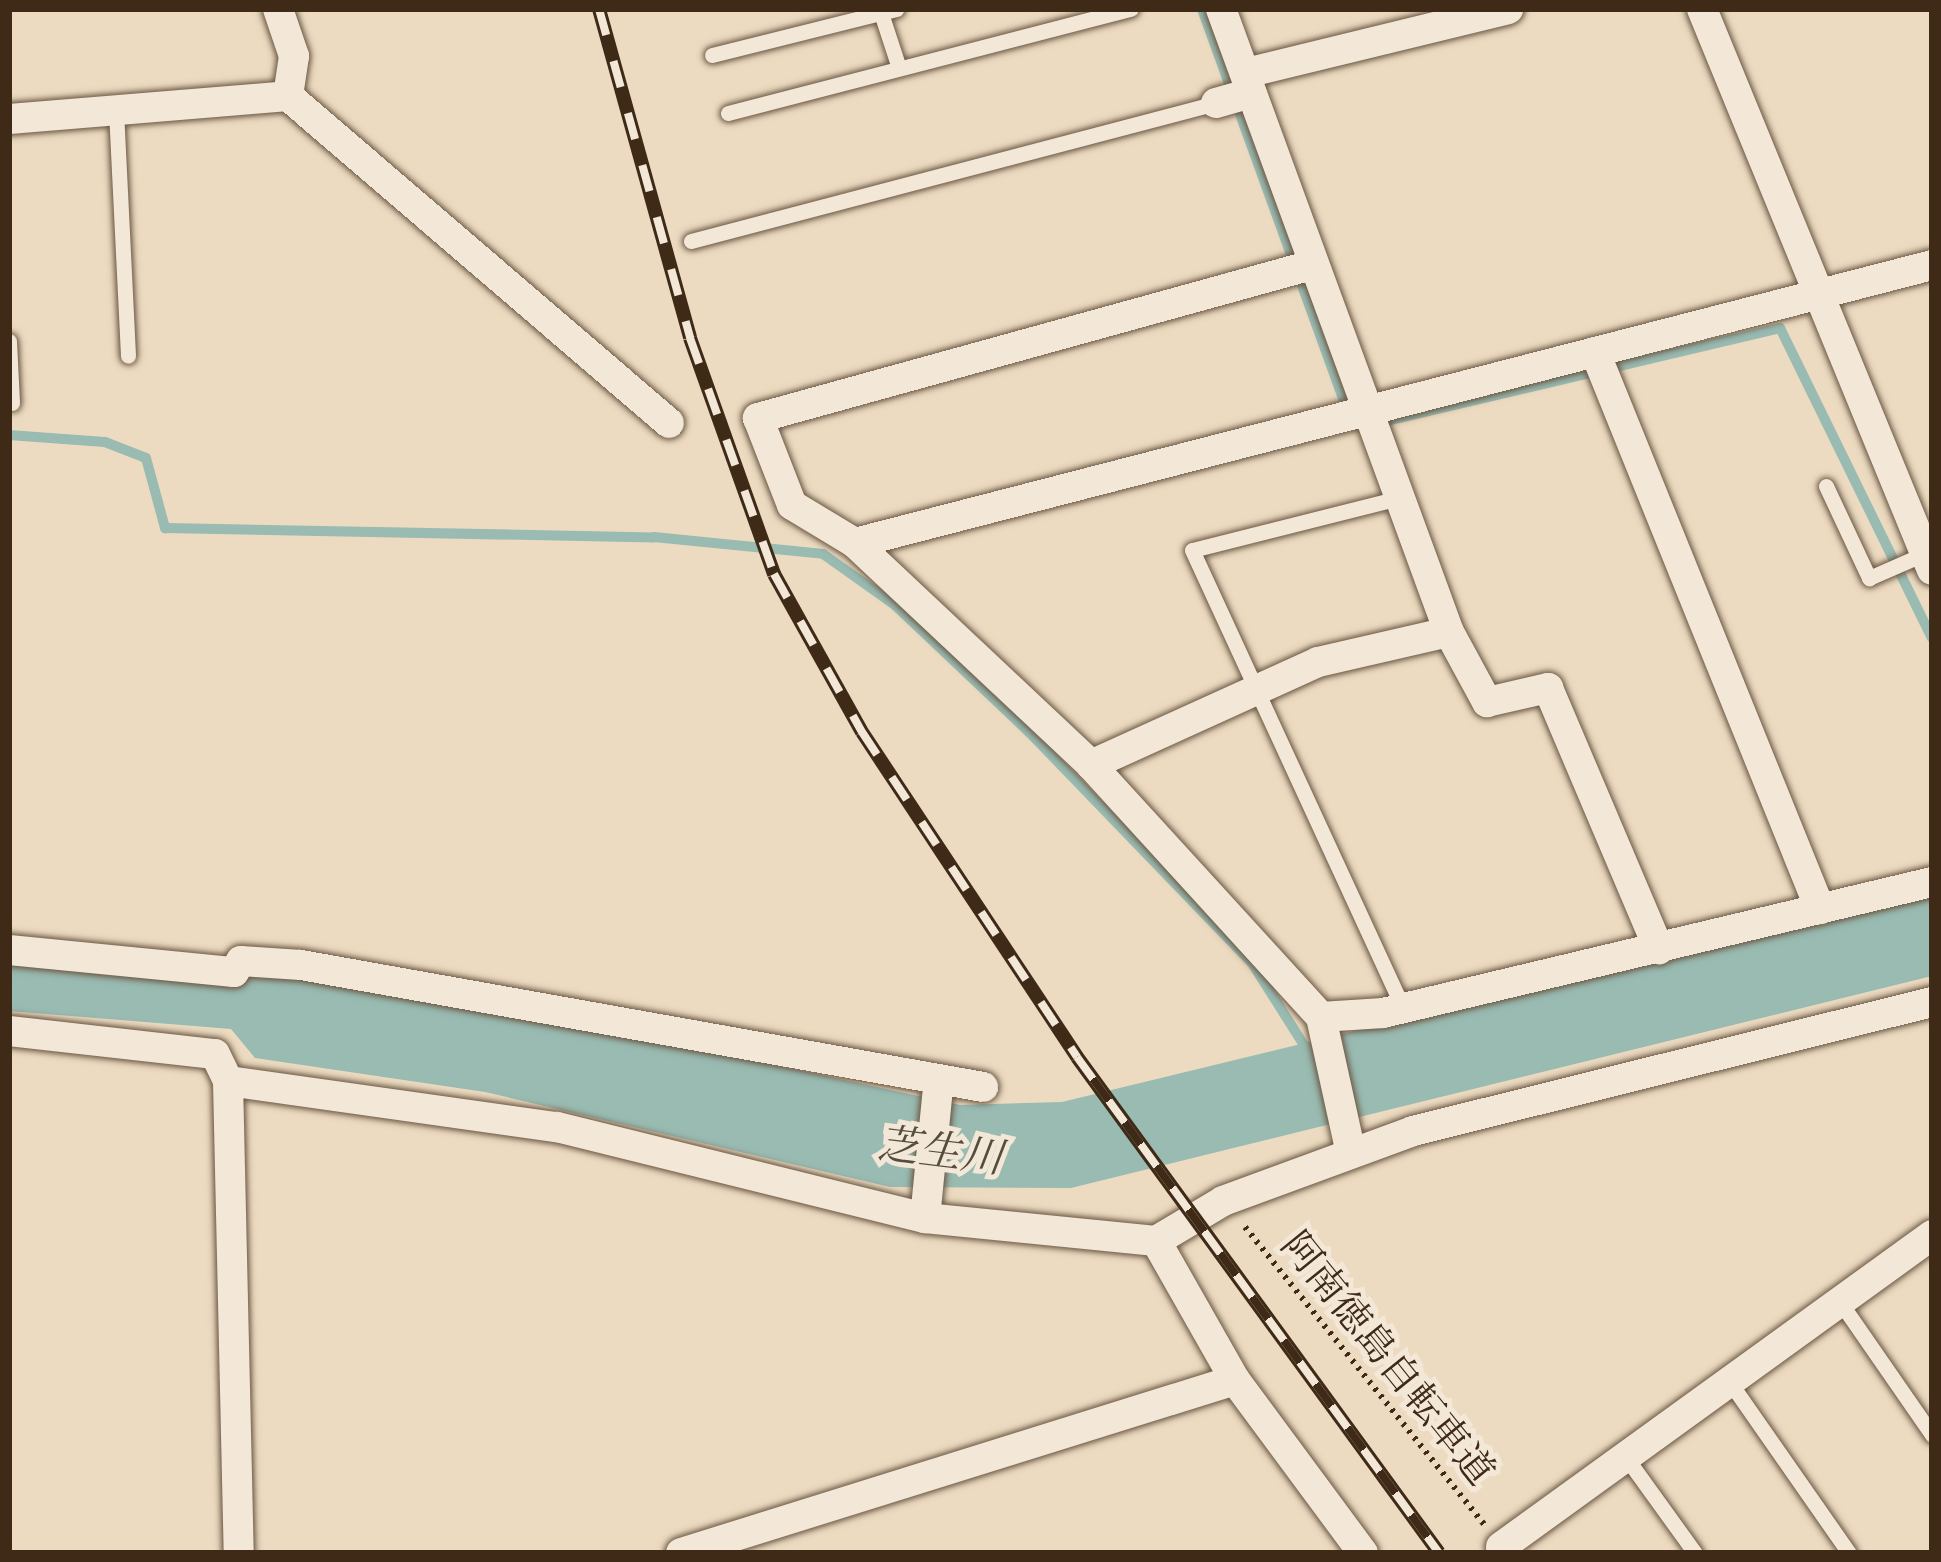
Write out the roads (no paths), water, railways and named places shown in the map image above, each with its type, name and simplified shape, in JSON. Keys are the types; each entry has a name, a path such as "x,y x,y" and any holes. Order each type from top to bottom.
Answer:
{"street":[{"path":"278,9 294,56 287,96"},
{"path":"1221,9 1240,91 1301,269 1449,632 1487,702 1548,688 1659,949"},
{"path":"1240,91 1508,9"},
{"path":"1702,9 1812,298 1924,558"},
{"path":"9,119 287,96 669,423"},
{"path":"855,543 1601,366 1932,265"},
{"path":"1301,269 758,418 791,505 855,543 1091,765 1324,1024 1351,1146"},
{"path":"1601,366 1820,910"},
{"path":"1091,765 1250,690 1449,632"},
{"path":"1324,1024 1932,882"},
{"path":"9,950 235,972 241,961 302,964 488,991 938,1094 983,1087"},
{"path":"228,1081 557,1127 926,1210 1156,1241 1223,1201 1351,1146 1932,1002"},
{"path":"9,1031 215,1054 228,1081 239,1553"},
{"path":"926,1210 938,1094"},
{"path":"1501,1547 1932,1235"},
{"path":"1156,1241 1235,1380 1363,1553"},
{"path":"681,1553 1235,1380"}],"lane":[{"path":"728,113 1131,9"},
{"path":"712,55 888,11 899,68"},
{"path":"691,241 1240,91"},
{"path":"116,110 128,356"},
{"path":"9,340 12,403"},
{"path":"1826,486 1869,578 1924,558"},
{"path":"1396,499 1192,550 1250,690 1402,1008"},
{"path":"1840,1302 1932,1435"},
{"path":"1729,1382 1849,1553"},
{"path":"1625,1456 1695,1553"}],"water":[{"name":"芝生川","path":"1932,891 1932,976 1071,1188 890,1187 485,1092 255,1058 231,1029 9,1011 9,960 246,970 497,1005 960,1105 1062,1102"}],"waterway":[{"path":"1202,9 1349,415"},
{"path":"1374,424 1780,328 1932,638"},
{"path":"9,435 105,442 146,458 165,528 654,537 823,554 895,605 1029,732 1252,963 1309,1053"}],"railway":[{"path":"599,9 690,338 774,574 862,732 1077,1057 1439,1553"}]}
